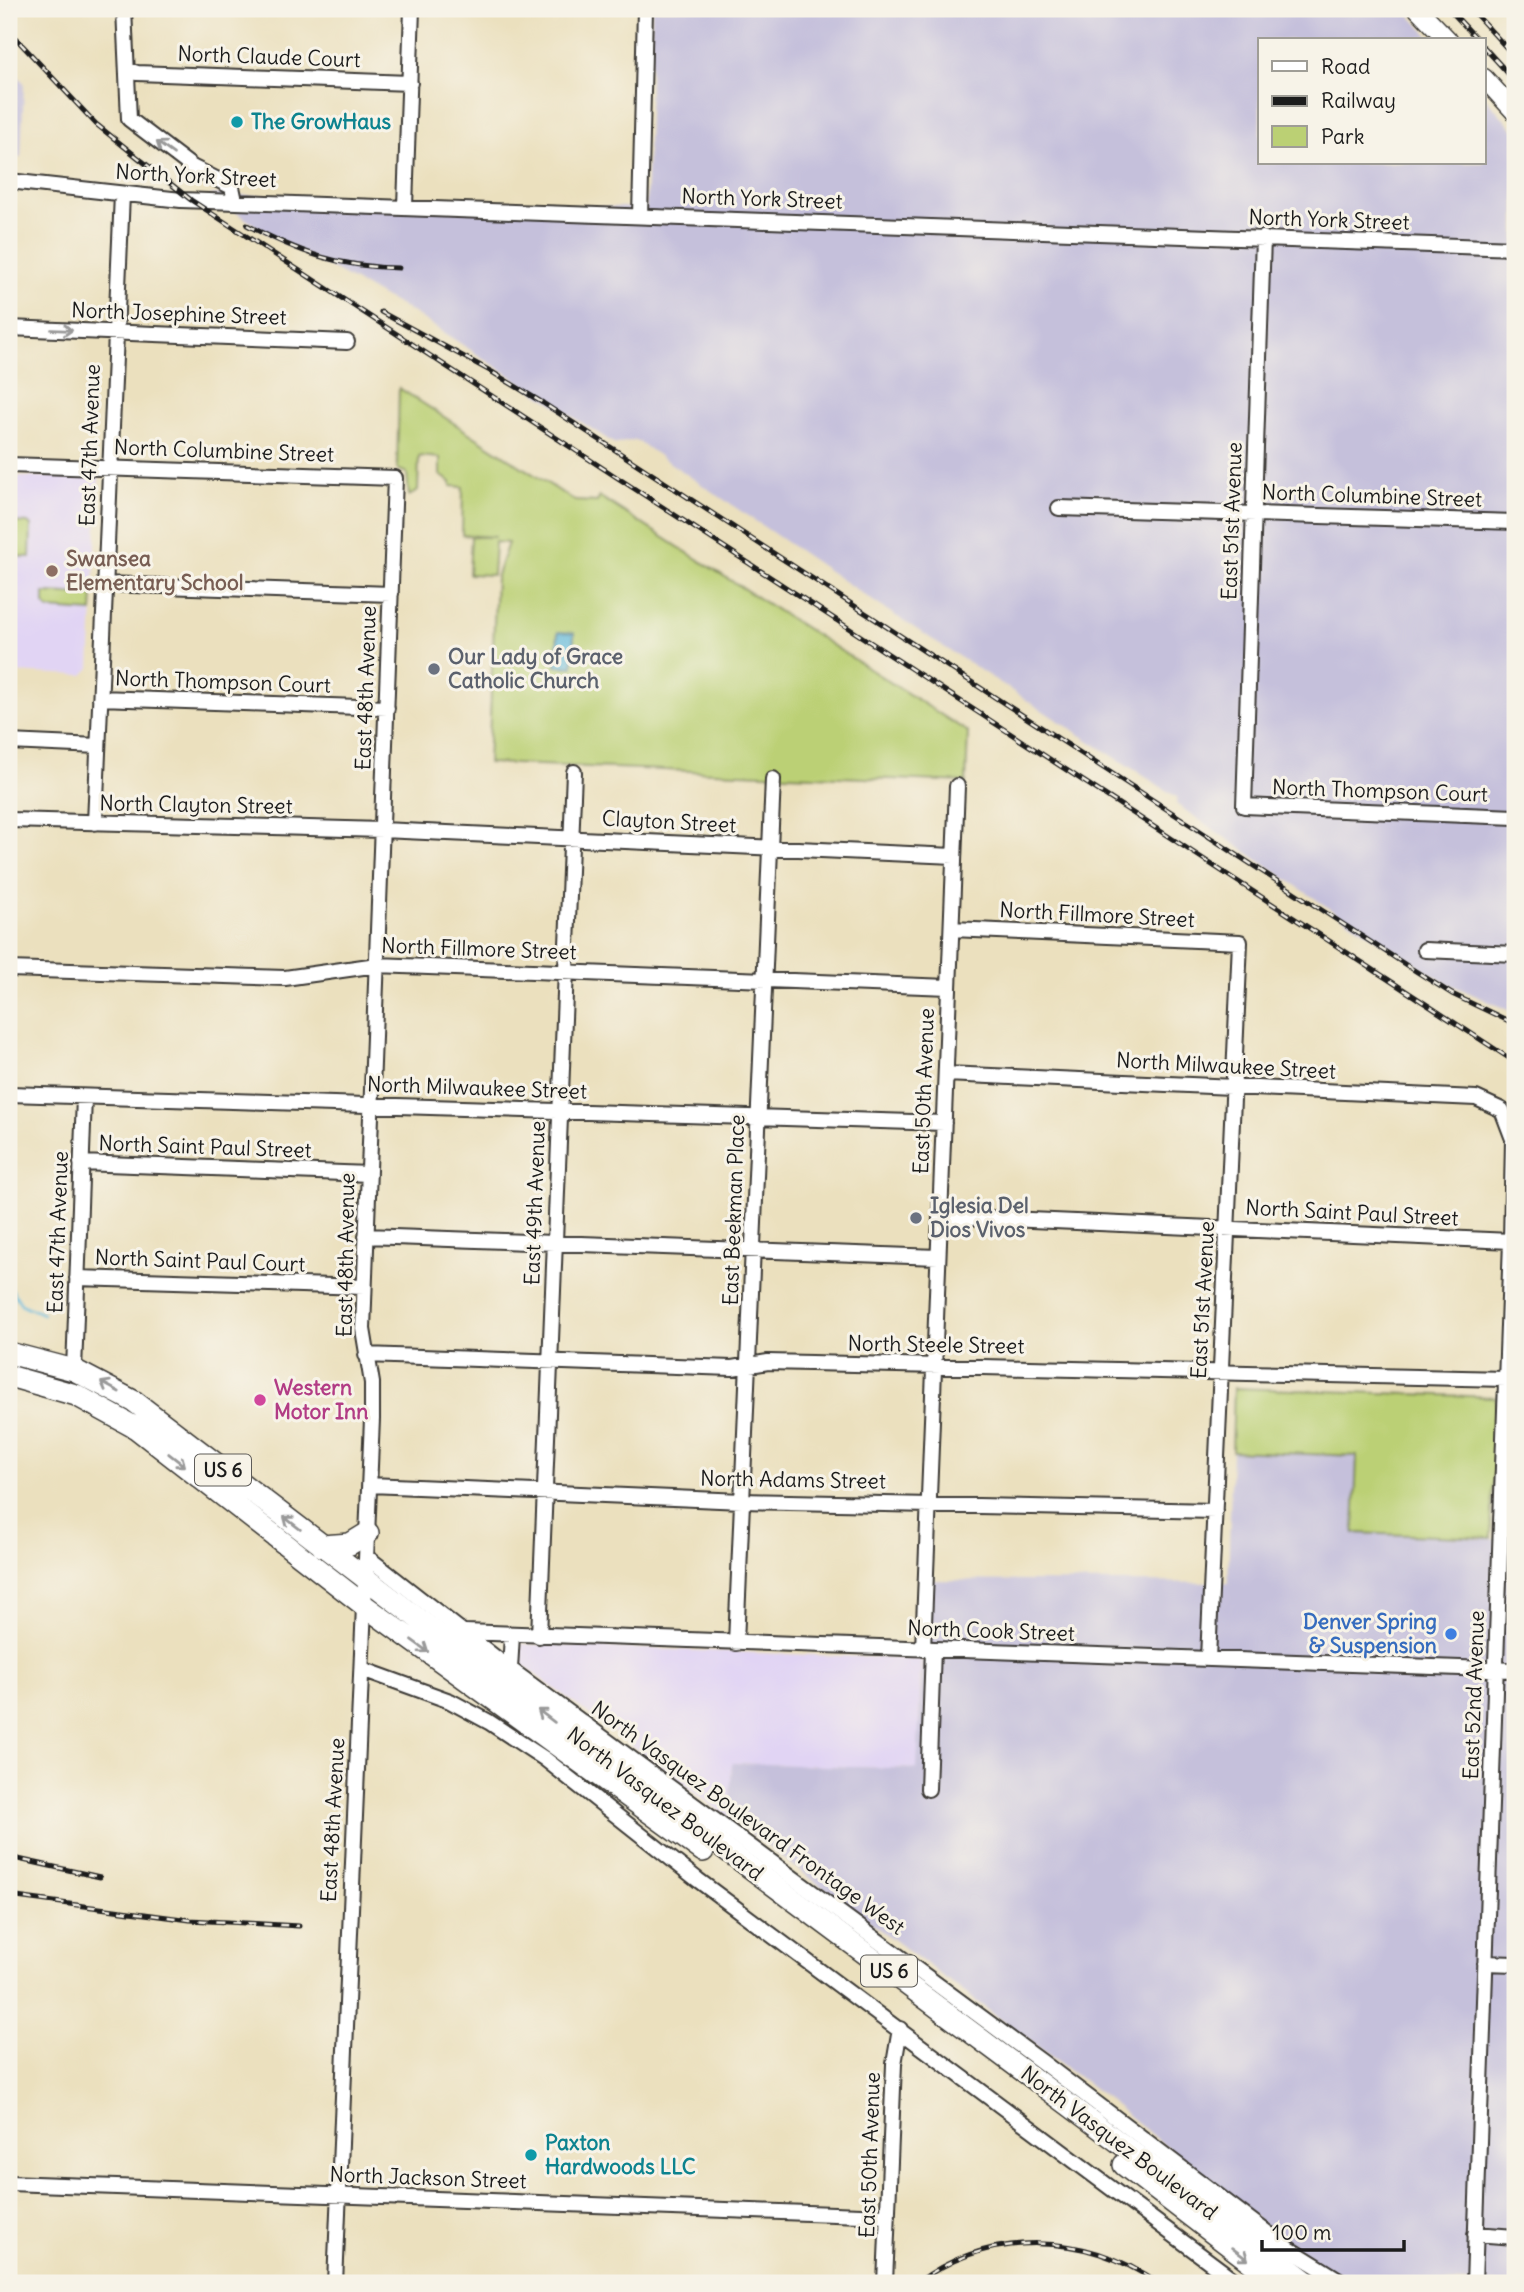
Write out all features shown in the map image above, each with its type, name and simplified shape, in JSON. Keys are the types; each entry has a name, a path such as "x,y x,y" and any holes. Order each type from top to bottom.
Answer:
{"highway":[{"name":"North Vasquez Boulevard","path":"9,1353 74,1370 135,1402 322,1546 366,1568 1308,2283"},
{"name":"North Vasquez Boulevard","path":"9,1376 60,1389 121,1418 365,1606 754,1887 1279,2283"},
{"path":"322,1546 350,1544 368,1533"}],"main road":[{"path":"1418,9 1446,38"},
{"path":"1486,80 1515,112"}],"street":[{"path":"124,9 124,58 128,71 129,119 192,167 232,187 235,201"},
{"path":"405,206 412,9"},
{"path":"640,216 645,9"},
{"name":"North Claude Court","path":"128,71 137,74 410,83"},
{"name":"North York Street","path":"9,181 121,194 235,201 1515,248"},
{"name":"East 47th Avenue","path":"95,823 121,194"},
{"name":"East 51st Avenue","path":"1244,806 1263,238"},
{"name":"North Josephine Street","path":"9,328 347,342"},
{"name":"North Columbine Street","path":"9,465 395,478"},
{"name":"East 48th Avenue","path":"335,2283 370,1485 372,1391 363,1338 395,478"},
{"name":"North Columbine Street","path":"1059,508 1515,522"},
{"path":"105,584 391,594"},
{"name":"North Thompson Court","path":"100,698 387,708"},
{"path":"9,743 98,746"},
{"name":"East 49th Avenue","path":"539,1636 573,772"},
{"name":"East Beekman Place","path":"736,1643 773,779"},
{"name":"East 50th Avenue","path":"928,1789 929,1504 957,786"},
{"name":"North Thompson Court","path":"1244,806 1515,817"},
{"name":"North Clayton Street","path":"9,820 382,830"},
{"name":"Clayton Street","path":"382,830 954,856"},
{"name":"North Fillmore Street","path":"951,929 1240,942"},
{"name":"East 51st Avenue","path":"1208,1659 1240,942"},
{"path":"1425,950 1515,954"},
{"name":"North Fillmore Street","path":"9,970 285,978 377,965 949,987"},
{"name":"North Milwaukee Street","path":"946,1074 1476,1098 1502,1110"},
{"name":"North Milwaukee Street","path":"9,1094 944,1123"},
{"name":"East 47th Avenue","path":"74,1370 84,1097"},
{"name":"East 52nd Avenue","path":"1474,2283 1496,1669 1508,1529 1513,1139 1502,1110"},
{"name":"North Saint Paul Street","path":"81,1163 369,1174"},
{"name":"North Saint Paul Street","path":"940,1216 1511,1241"},
{"path":"366,1236 938,1257"},
{"name":"North Saint Paul Court","path":"77,1278 365,1287"},
{"name":"North Steele Street","path":"366,1355 732,1368 768,1362 1221,1373 1509,1386"},
{"name":"North Adams Street","path":"370,1485 742,1501 1215,1511"},
{"name":"North Vasquez Boulevard Frontage West","path":"366,1568 465,1632 505,1676 978,2014 1286,2247 1344,2283"},
{"name":"North Cook Street","path":"465,1632 1515,1670"},
{"path":"505,1676 512,1635"},
{"path":"362,1669 450,1701 489,1722 545,1759 698,1880 1238,2283"},
{"path":"1485,1963 1515,1964"},
{"name":"East 50th Avenue","path":"885,2283 894,2064 900,2029"},
{"name":"North Jackson Street","path":"9,2183 888,2216"},
{"path":"1475,2234 1515,2237"}],"shaded area":[{"path":"652,9 1404,9 1431,38 1258,38 1258,164 1486,164 1486,98 1515,131 1515,1002 1510,1000 1510,1011 1443,981 1342,917 1176,804 1178,798 879,605 636,440 615,444 412,312 274,238 209,194 646,208"},
{"path":"9,66 24,83 21,158 9,156"},
{"name":"Swansea Elementary School","path":"99,476 90,668 83,675 9,672 9,477"},
{"path":"1515,1302 1515,2283 1336,2283 1100,2093 729,1818 732,1763 917,1769 926,1580 1228,1583 1232,1451 1357,1455 1354,1533 1509,1540"},
{"path":"521,1644 921,1659 918,1769 732,1763 729,1818 521,1664"}],"green space":[{"path":"399,388 575,501 597,502 600,497 968,732 966,782 488,763 496,578 508,543 495,542 493,575 469,574 471,537 496,537 462,535 463,487 451,486 451,482 440,475 440,458 419,456 418,491 409,496 407,473 397,469"},
{"path":"9,522 28,523 31,526 30,557 9,556"},
{"path":"44,593 93,595 92,612 48,609 44,604"},
{"path":"1234,1388 1496,1397 1491,1538 1354,1533 1357,1456 1232,1451"}],"water":[{"path":"558,632 574,633 573,667 556,666"}],"waterway":[{"path":"9,1285 21,1304 43,1314"}],"railway":[{"path":"1449,9 1476,38"},
{"path":"1471,9 1515,57"},
{"path":"9,31 96,124 191,200 1515,1062"},
{"path":"1486,49 1515,81"},
{"path":"247,225 320,257 357,265 399,268"},
{"path":"381,312 543,403 1406,965 1452,994 1515,1024"},
{"path":"9,1857 100,1877"},
{"path":"9,1896 190,1920 299,1926"},
{"path":"917,2283 945,2265 975,2253 1006,2246 1037,2244 1069,2246 1100,2254 1130,2266 1158,2283"}],"place":[{"name":"The GrowHaus","path":"237,122"},
{"name":"Swansea Elementary School","path":"52,571"},
{"name":"Our Lady of Grace Catholic Church","path":"434,669"},
{"name":"Iglesia Del Dios Vivos","path":"916,1218"},
{"name":"Western Motor Inn","path":"260,1400"},
{"name":"Denver Spring & Suspension","path":"1451,1634"},
{"name":"Paxton Hardwoods LLC","path":"531,2155"}]}
